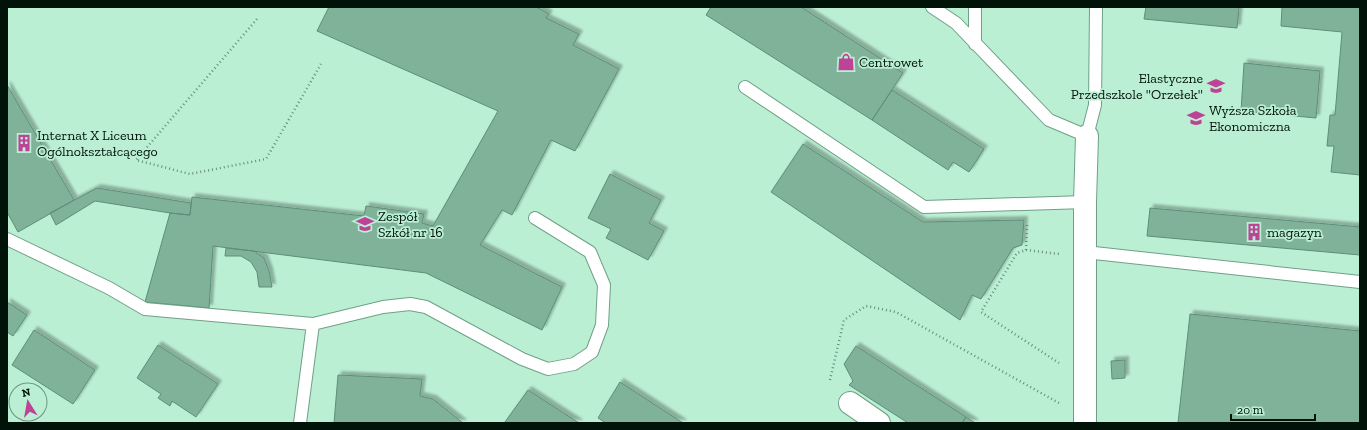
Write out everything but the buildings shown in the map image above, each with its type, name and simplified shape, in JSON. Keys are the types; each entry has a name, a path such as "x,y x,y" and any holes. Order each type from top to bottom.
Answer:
{"street":[{"path":"1085,419 1085,202 1088,136"},
{"path":"850,403 879,423"}],"lane":[{"path":"932,7 956,23 1049,120 1088,136 1095,105 1096,7"},
{"path":"975,7 975,44"},
{"path":"745,87 924,206 1085,202"},
{"path":"7,239 109,288 145,309 313,324 383,307 410,304 426,307 522,359 548,369 574,364 592,352 602,324 604,285 590,252 535,218"},
{"path":"1085,252 1360,282"},
{"path":"300,423 313,324"}],"path":[{"path":"257,19 136,160 190,174 266,159 321,64"},
{"path":"1026,250 1028,204"},
{"path":"1037,251 1026,250 1017,253 981,312 1063,365 1085,374"},
{"path":"830,380 844,320 866,306 896,312 1066,406 1085,419"}],"place":[{"name":"Centrowet","path":"846,62"},
{"name":"Elastyczne Przedszkole \"Orzełek\"","path":"1216,86"},
{"name":"Wyższa Szkoła Ekonomiczna","path":"1196,118"},
{"name":"Internat X Liceum Ogólnokształcącego","path":"24,143"},
{"name":"Zespół Szkół nr 16","path":"365,224"},
{"name":"magazyn","path":"1254,232"}]}
